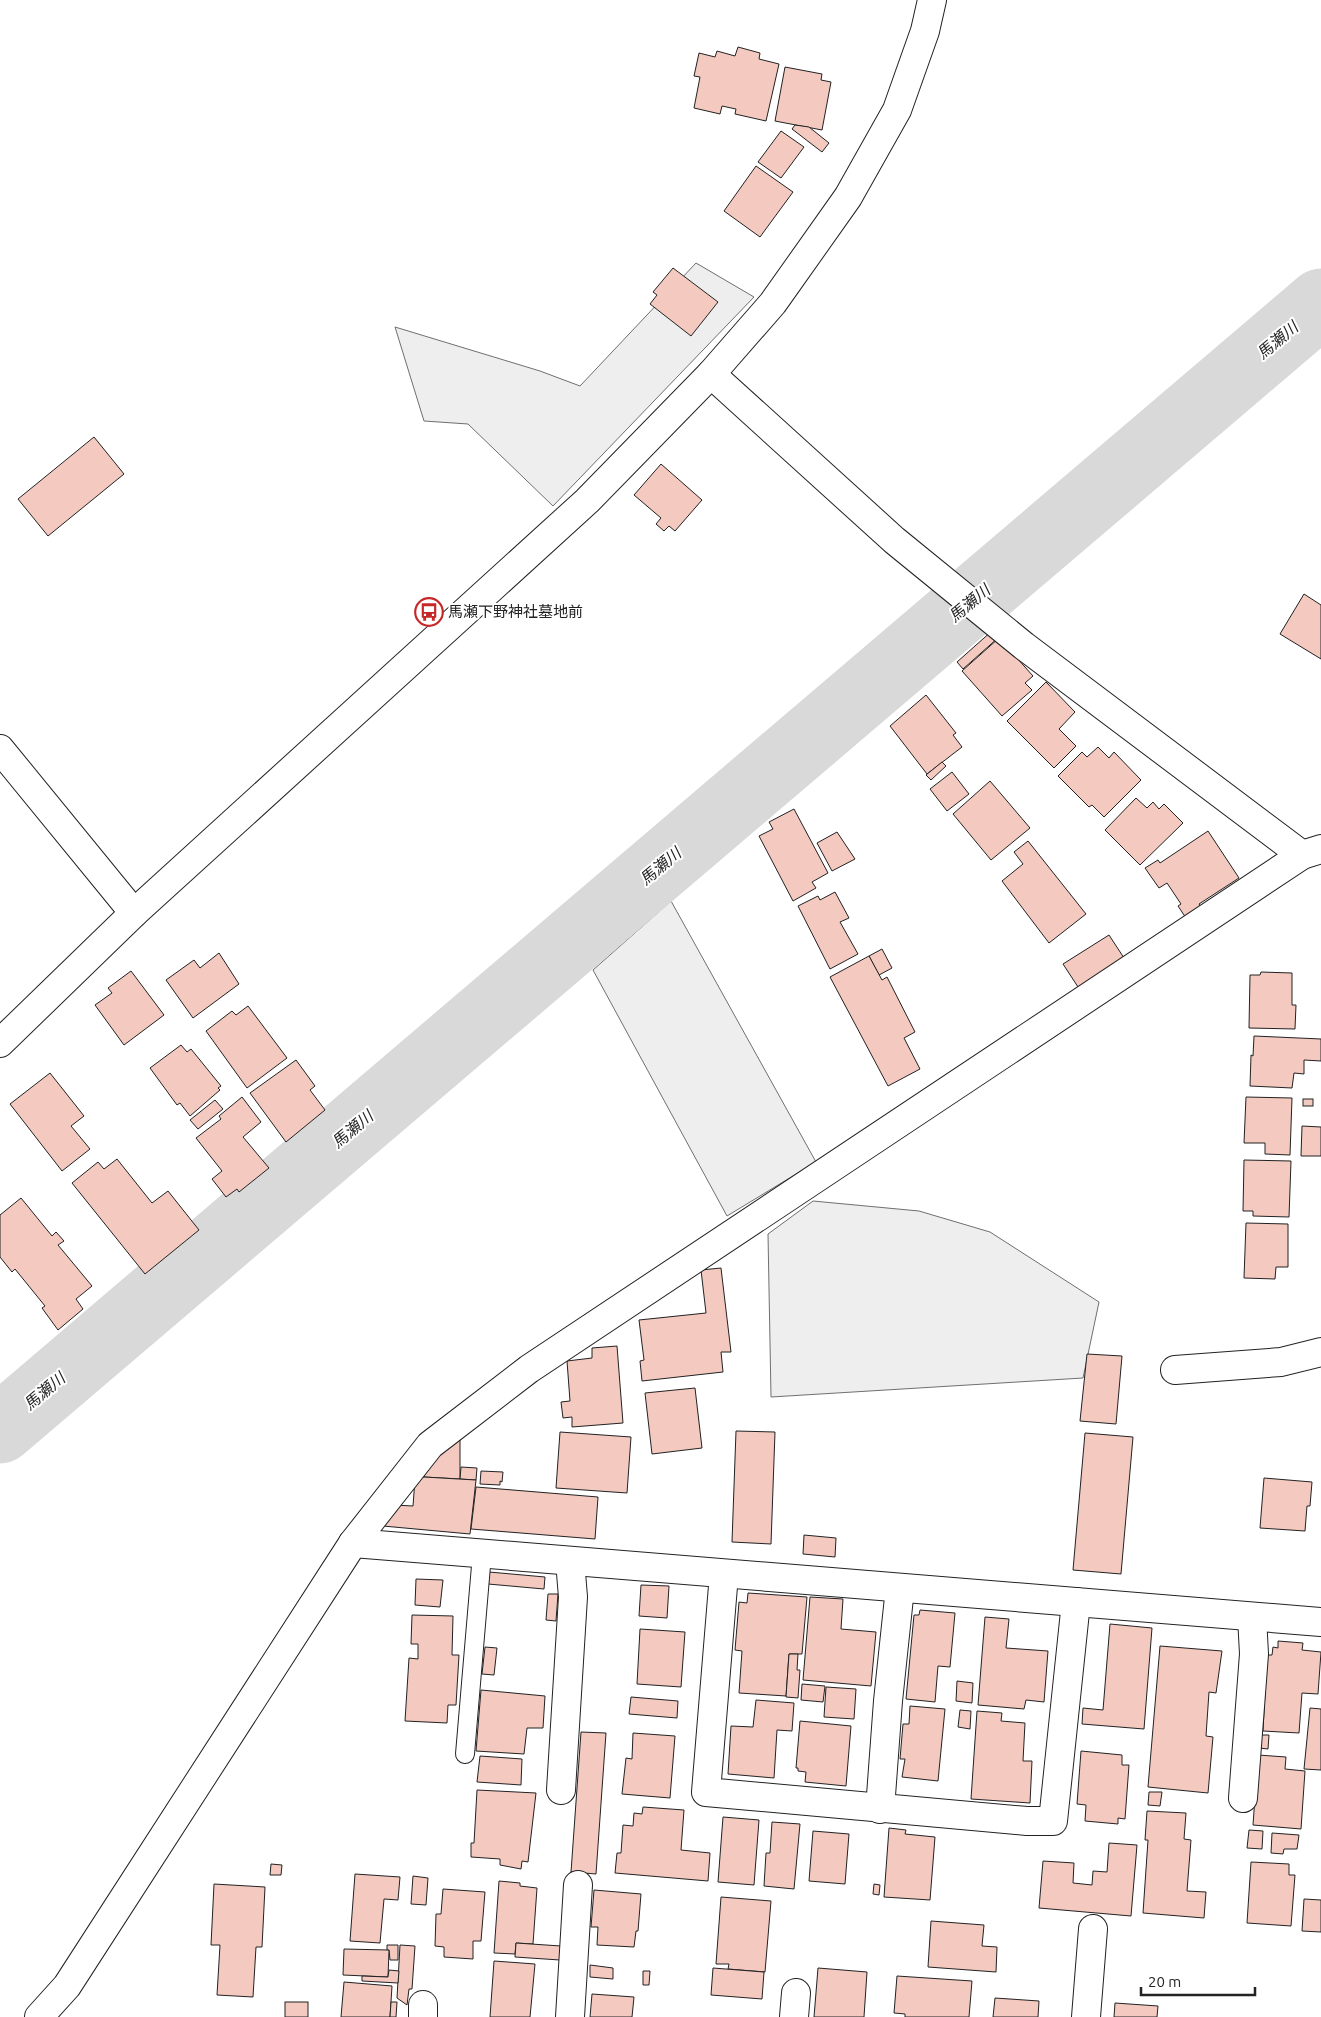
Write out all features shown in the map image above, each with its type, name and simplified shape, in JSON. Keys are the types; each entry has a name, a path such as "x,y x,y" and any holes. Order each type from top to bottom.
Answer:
{"street":[{"path":"0,1043 134,913 586,501 710,374 774,303 848,197 897,110 925,31 932,0"},
{"path":"39,2017 67,1986 353,1543 430,1445 529,1369 1312,852 1024,646 894,540 710,374"},
{"path":"0,749 134,913"},
{"path":"1175,1370 1281,1362 1321,1352"},
{"path":"353,1543 1321,1622"},
{"path":"561,1790 573,1597 570,1561"},
{"path":"724,1574 706,1792 1027,1821 1053,1821 1076,1602"},
{"path":"880,1809 888,1701 900,1588"},
{"path":"1243,1798 1254,1654 1252,1617"},
{"path":"570,2017 578,1884"},
{"path":"1086,2017 1092,1929"}],"lane":[{"path":"465,1754 482,1554"}],"shaded area":[{"path":"696,263 754,297 553,506 468,424 424,421 395,327 540,371 580,386"},
{"path":"671,901 816,1162 727,1216 593,970"},
{"path":"813,1201 919,1211 990,1232 1099,1302 1083,1378 771,1397 768,1234"}],"building":[{"path":"738,47 760,53 759,59 779,64 766,121 735,114 736,109 722,106 720,114 694,108 700,77 694,76 699,53 715,57 717,51 735,56"},
{"path":"785,67 822,74 821,80 831,82 822,130 775,121"},
{"path":"795,125 809,127 829,143 822,152 792,129"},
{"path":"781,131 804,147 781,178 758,162"},
{"path":"756,166 793,192 760,237 724,211"},
{"path":"673,268 718,302 691,336 650,304 657,295 653,292"},
{"path":"94,437 124,474 48,536 18,499"},
{"path":"661,464 702,500 675,531 669,526 664,531 656,524 661,518 634,495"},
{"path":"1304,594 1321,605 1321,659 1280,634"},
{"path":"993,630 999,637 963,669 957,662"},
{"path":"999,638 1033,676 1025,683 1032,690 1002,716 962,671"},
{"path":"1046,682 1075,712 1059,729 1076,746 1054,768 1007,721"},
{"path":"926,695 956,733 953,735 962,747 927,774 890,726"},
{"path":"1098,747 1109,758 1114,752 1141,780 1104,817 1092,805 1089,807 1058,776 1082,752 1087,757"},
{"path":"942,762 946,766 931,780 926,775"},
{"path":"952,772 969,794 947,811 930,789"},
{"path":"990,781 1030,828 991,860 953,814"},
{"path":"1136,798 1147,808 1153,802 1159,809 1164,804 1183,823 1140,865 1105,830"},
{"path":"794,809 828,873 812,882 816,888 793,901 759,836 773,829 769,822"},
{"path":"1208,831 1239,878 1199,904 1203,910 1188,921 1178,906 1181,904 1167,883 1159,888 1145,868 1158,860 1160,863"},
{"path":"837,832 855,859 832,871 817,843"},
{"path":"1028,841 1086,914 1049,943 1002,881 1023,864 1014,852"},
{"path":"835,892 849,918 840,922 858,954 830,969 798,906 818,896 820,900"},
{"path":"1109,935 1126,961 1080,990 1063,964"},
{"path":"882,949 892,968 879,975 869,956"},
{"path":"219,953 239,984 193,1018 166,980 194,960 200,968"},
{"path":"869,956 882,980 887,977 915,1032 904,1038 920,1069 888,1086 830,977"},
{"path":"131,971 164,1015 124,1045 95,1005 112,993 108,988"},
{"path":"1261,972 1292,973 1292,1005 1296,1005 1295,1029 1249,1028 1250,975 1260,975"},
{"path":"248,1006 287,1058 247,1088 206,1031 232,1011 236,1015"},
{"path":"1254,1036 1321,1039 1321,1061 1304,1060 1304,1074 1294,1073 1292,1088 1250,1086"},
{"path":"181,1045 187,1052 191,1049 221,1086 218,1088 220,1090 190,1116 180,1103 177,1105 150,1068"},
{"path":"296,1060 315,1086 310,1090 325,1110 286,1142 250,1093"},
{"path":"50,1073 84,1116 71,1126 90,1149 62,1171 10,1104"},
{"path":"242,1097 261,1122 243,1137 269,1168 239,1192 237,1189 226,1197 212,1179 222,1171 196,1138 221,1119 219,1116"},
{"path":"1246,1097 1292,1098 1290,1155 1265,1154 1265,1143 1244,1143"},
{"path":"1303,1099 1313,1099 1313,1106 1303,1106"},
{"path":"215,1100 223,1109 198,1129 190,1120"},
{"path":"1302,1126 1321,1127 1321,1156 1301,1156"},
{"path":"117,1159 152,1203 168,1191 199,1230 145,1274 72,1183 98,1162 104,1169"},
{"path":"1244,1160 1291,1161 1289,1217 1253,1216 1253,1211 1243,1211"},
{"path":"21,1198 52,1236 56,1232 64,1241 58,1245 92,1286 76,1299 83,1309 58,1330 42,1308 45,1306 15,1269 12,1272 0,1257 0,1215"},
{"path":"1246,1223 1288,1224 1288,1267 1276,1267 1275,1279 1244,1278"},
{"path":"721,1268 731,1352 721,1352 723,1372 642,1381 640,1361 644,1360 639,1320 706,1313 701,1270"},
{"path":"617,1346 623,1423 572,1427 572,1417 563,1418 561,1402 570,1401 567,1361 592,1358 592,1348"},
{"path":"1087,1354 1122,1356 1116,1424 1080,1421"},
{"path":"695,1388 702,1448 652,1454 645,1393"},
{"path":"736,1431 775,1432 771,1544 732,1542"},
{"path":"560,1432 631,1437 627,1493 556,1488"},
{"path":"1085,1433 1133,1437 1121,1574 1073,1570"},
{"path":"460,1436 460,1479 424,1477 424,1470"},
{"path":"461,1467 477,1468 476,1480 460,1479"},
{"path":"481,1471 503,1472 502,1482 500,1481 500,1485 480,1484"},
{"path":"424,1477 476,1480 470,1534 383,1526 394,1505 413,1506 415,1479"},
{"path":"1264,1478 1312,1482 1310,1506 1307,1506 1305,1531 1260,1528"},
{"path":"476,1487 598,1497 595,1539 471,1529"},
{"path":"804,1535 836,1538 835,1557 803,1554"},
{"path":"489,1572 545,1577 544,1589 488,1584"},
{"path":"416,1579 443,1580 440,1607 415,1605"},
{"path":"641,1585 669,1586 667,1618 639,1616"},
{"path":"748,1593 807,1597 802,1654 789,1654 786,1696 739,1693 742,1651 735,1650 739,1602 747,1603"},
{"path":"548,1594 558,1594 556,1621 546,1620"},
{"path":"810,1597 843,1599 841,1629 876,1632 871,1686 803,1680"},
{"path":"920,1610 955,1613 950,1667 938,1666 935,1702 906,1699 914,1615 919,1615"},
{"path":"412,1615 453,1616 452,1655 459,1655 456,1705 448,1705 447,1723 405,1721 409,1658 418,1659 418,1644 411,1644"},
{"path":"985,1617 1009,1619 1006,1648 1048,1651 1044,1702 1026,1700 1024,1709 978,1705"},
{"path":"1110,1624 1152,1628 1144,1729 1082,1724 1083,1708 1103,1710"},
{"path":"640,1629 685,1632 681,1687 637,1684"},
{"path":"1278,1641 1303,1643 1302,1650 1321,1652 1318,1694 1302,1693 1299,1733 1263,1731 1267,1655 1272,1655 1273,1647 1278,1648"},
{"path":"1160,1646 1222,1651 1216,1693 1209,1692 1206,1736 1213,1737 1208,1793 1148,1787"},
{"path":"485,1647 497,1648 494,1675 482,1674"},
{"path":"789,1654 798,1654 797,1670 800,1670 798,1698 786,1697"},
{"path":"957,1681 973,1683 972,1703 956,1701"},
{"path":"802,1684 825,1686 823,1702 801,1700"},
{"path":"826,1687 856,1689 854,1719 824,1717"},
{"path":"481,1690 545,1696 543,1728 527,1728 524,1754 476,1751"},
{"path":"631,1697 678,1701 677,1718 629,1714"},
{"path":"756,1700 794,1703 792,1731 777,1730 774,1778 728,1774 731,1726 753,1727"},
{"path":"910,1706 945,1709 938,1781 902,1777 905,1759 900,1759 903,1724 909,1724"},
{"path":"1310,1708 1321,1709 1321,1770 1304,1769"},
{"path":"960,1710 971,1711 970,1729 958,1727"},
{"path":"977,1711 1002,1713 1001,1721 1025,1723 1023,1761 1032,1761 1030,1803 971,1799"},
{"path":"800,1721 851,1726 846,1786 805,1782 806,1772 798,1771 798,1768 796,1768"},
{"path":"581,1732 606,1733 596,1874 571,1872"},
{"path":"633,1733 675,1736 670,1798 622,1794 626,1758 632,1759"},
{"path":"1260,1735 1269,1735 1268,1749 1259,1748"},
{"path":"1081,1751 1122,1755 1122,1765 1129,1765 1125,1819 1118,1818 1118,1824 1085,1821 1086,1805 1077,1804"},
{"path":"1258,1755 1286,1757 1285,1769 1305,1771 1301,1829 1253,1825"},
{"path":"480,1756 522,1759 521,1785 477,1782"},
{"path":"477,1790 536,1793 528,1862 522,1861 521,1869 500,1865 500,1859 471,1857 471,1843 474,1843"},
{"path":"1149,1792 1162,1792 1160,1806 1148,1805"},
{"path":"643,1807 684,1810 681,1850 710,1853 708,1881 615,1873 617,1853 621,1853 623,1825 633,1826 634,1813 642,1814"},
{"path":"1147,1811 1186,1813 1184,1839 1191,1840 1187,1891 1206,1892 1204,1918 1143,1913 1148,1840 1145,1840"},
{"path":"723,1817 759,1820 754,1885 718,1882"},
{"path":"772,1822 800,1824 794,1889 764,1886 766,1853 770,1853"},
{"path":"889,1828 906,1830 905,1834 935,1837 930,1900 884,1897"},
{"path":"1249,1830 1263,1831 1262,1849 1247,1848"},
{"path":"813,1831 849,1834 845,1884 809,1881"},
{"path":"1272,1833 1299,1835 1297,1849 1284,1849 1283,1854 1271,1853"},
{"path":"1109,1843 1137,1845 1131,1916 1039,1908 1043,1861 1074,1863 1073,1883 1092,1885 1093,1871 1107,1872"},
{"path":"1251,1862 1289,1864 1289,1875 1295,1875 1291,1926 1247,1923"},
{"path":"271,1864 282,1865 281,1875 270,1875"},
{"path":"355,1874 400,1877 398,1900 384,1899 380,1943 350,1941"},
{"path":"413,1876 428,1878 426,1905 411,1904"},
{"path":"499,1881 520,1883 520,1886 537,1888 533,1944 516,1943 515,1954 494,1953"},
{"path":"214,1884 265,1887 262,1947 256,1947 253,1997 217,1995 220,1945 211,1945"},
{"path":"874,1884 880,1885 879,1895 873,1894"},
{"path":"443,1889 485,1892 481,1941 473,1941 473,1959 444,1957 444,1947 435,1946 436,1914 441,1914"},
{"path":"594,1890 641,1894 638,1931 636,1931 634,1947 597,1945 598,1927 591,1927"},
{"path":"721,1897 771,1901 765,1972 728,1969 729,1964 716,1964"},
{"path":"1304,1899 1321,1900 1321,1932 1302,1931"},
{"path":"931,1921 984,1925 982,1946 997,1947 996,1972 928,1967"},
{"path":"516,1943 561,1946 560,1960 515,1957"},
{"path":"387,1945 398,1945 398,1960 390,1960"},
{"path":"400,1945 415,1946 412,1989 409,1989 407,2005 397,1998"},
{"path":"344,1949 389,1950 388,1977 343,1975"},
{"path":"494,1961 535,1964 530,2017 490,2017"},
{"path":"590,1965 613,1968 613,1979 590,1977"},
{"path":"713,1968 764,1972 762,1999 711,1995"},
{"path":"818,1968 867,1972 864,2017 814,2017"},
{"path":"389,1970 399,1971 398,1983 362,1981 362,1976 388,1977"},
{"path":"643,1971 650,1971 649,1985 643,1985"},
{"path":"897,1976 972,1981 969,2017 905,2017 905,2014 894,2013"},
{"path":"344,1982 392,1986 390,2017 341,2017"},
{"path":"592,1994 634,1997 632,2017 590,2017"},
{"path":"995,1998 1039,2001 1038,2017 993,2017"},
{"path":"285,2002 308,2002 308,2017 285,2017"},
{"path":"391,2002 397,2002 396,2017 390,2017"},
{"path":"1115,2003 1158,2006 1157,2017 1114,2017"}],"waterway":[{"name":"馬瀬川","path":"0,1429 1321,303"}],"place":[{"name":"馬瀬下野神社墓地前","path":"429,612"}]}
